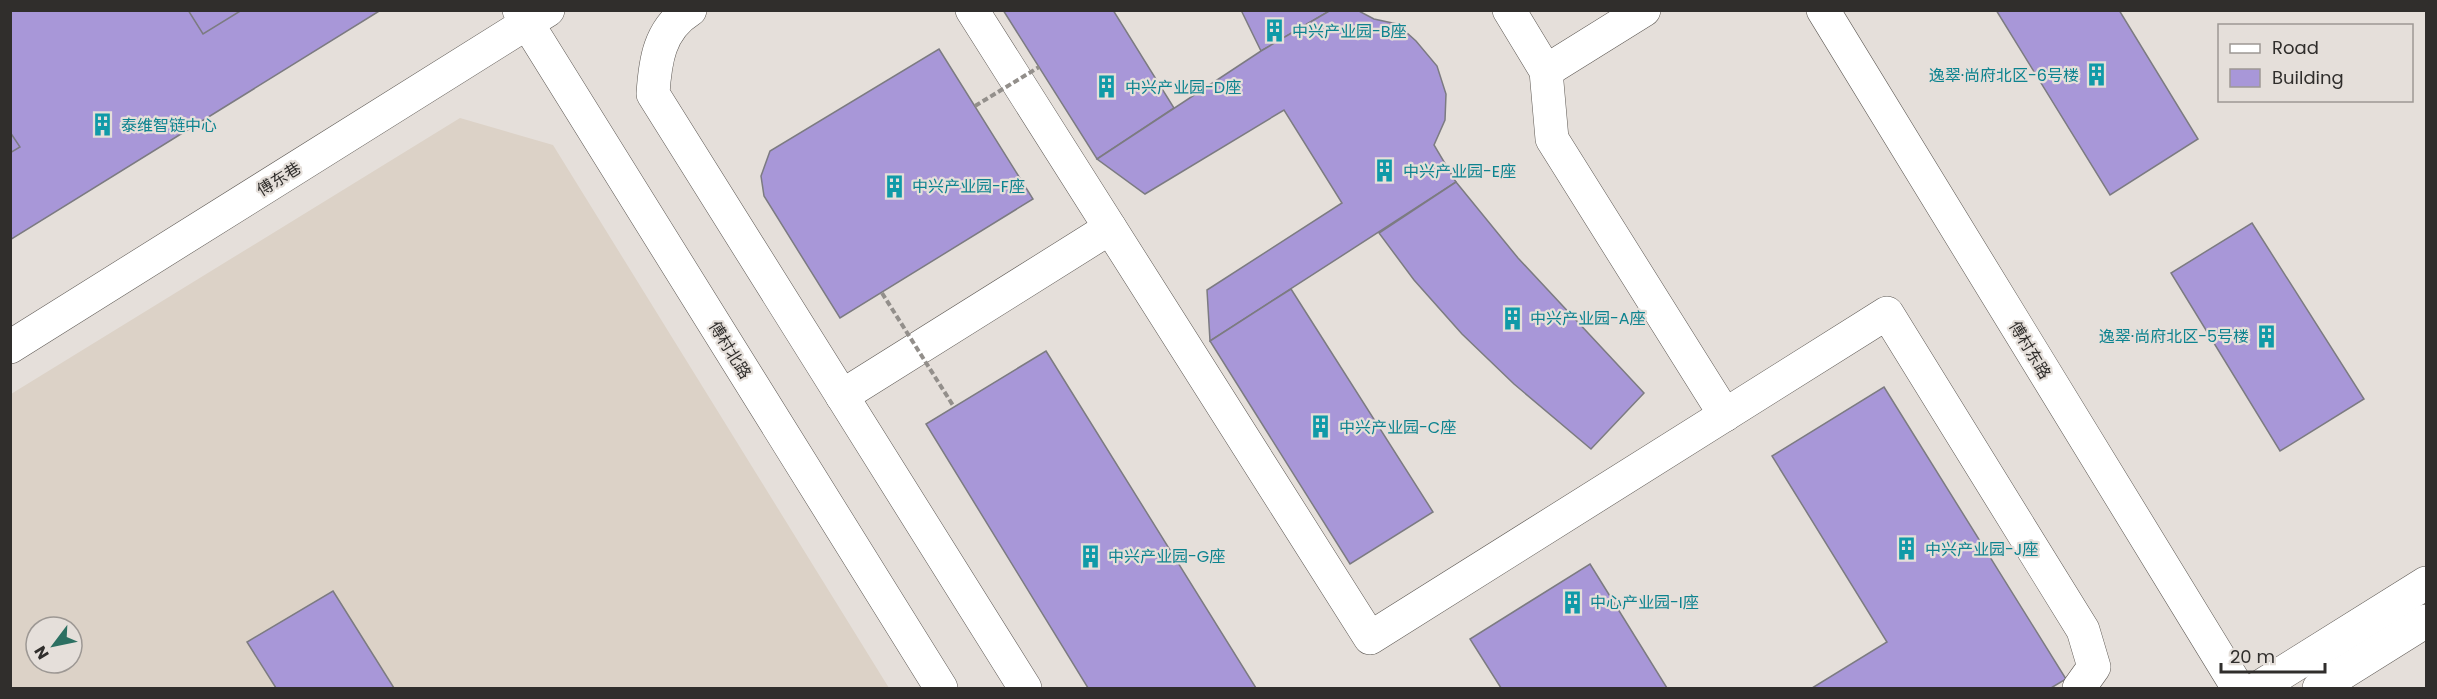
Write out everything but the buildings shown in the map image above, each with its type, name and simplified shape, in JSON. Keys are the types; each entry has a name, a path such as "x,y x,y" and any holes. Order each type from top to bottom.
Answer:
{"street":[{"path":"690,10 665,34 655,63 653,94 1025,688"},
{"path":"972,10 1370,638 1887,313 2083,630 2094,668 2079,688"},
{"path":"1509,10 1546,71 1552,139 1725,415"},
{"path":"1546,71 1644,10"},
{"name":"傅村东路","path":"1823,10 2238,688"},
{"name":"傅东巷","path":"10,347 531,15"},
{"name":"傅村北路","path":"531,15 941,688"},
{"path":"842,396 1110,228"},
{"path":"2258,688 2427,583"},
{"path":"2319,688 2427,621"}],"path":[{"path":"975,106 1039,67"},
{"path":"882,293 954,407"}],"shaded area":[{"path":"460,118 553,145 889,688 11,688 11,394"}],"place":[{"name":"中兴产业园-B座","path":"1274,31"},
{"name":"逸翠·尚府北区-6号楼","path":"2097,75"},
{"name":"中兴产业园-D座","path":"1107,87"},
{"name":"泰维智链中心","path":"103,125"},
{"name":"中兴产业园-E座","path":"1385,171"},
{"name":"中兴产业园-F座","path":"894,186"},
{"name":"中兴产业园-A座","path":"1512,318"},
{"name":"逸翠·尚府北区-5号楼","path":"2267,336"},
{"name":"中兴产业园-C座","path":"1321,427"},
{"name":"中兴产业园-J座","path":"1907,549"},
{"name":"中兴产业园-G座","path":"1090,556"},
{"name":"中心产业园-I座","path":"1572,602"}]}
